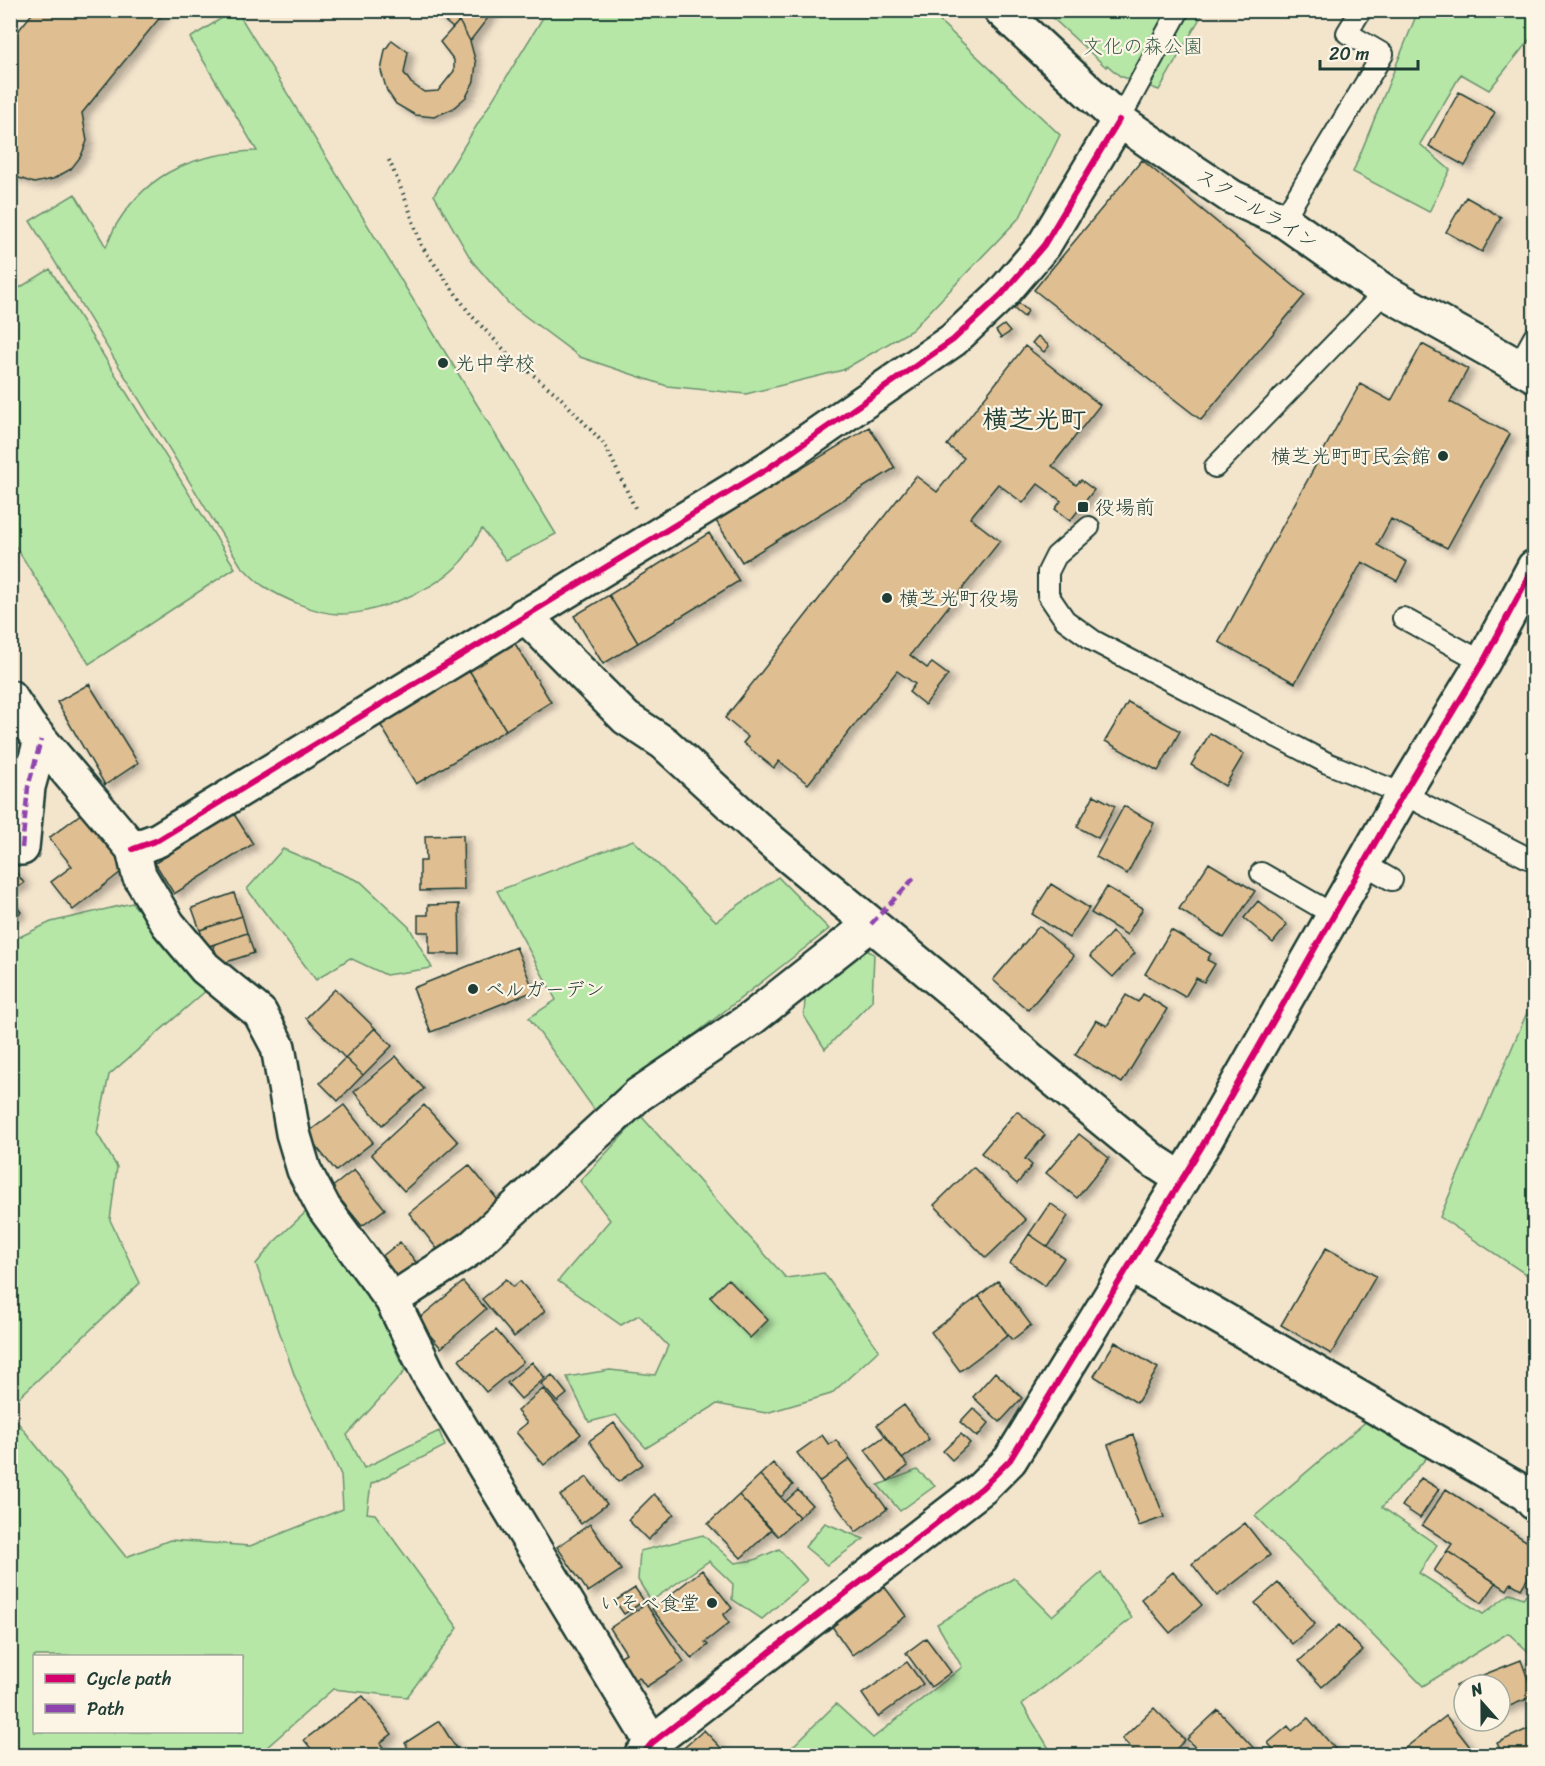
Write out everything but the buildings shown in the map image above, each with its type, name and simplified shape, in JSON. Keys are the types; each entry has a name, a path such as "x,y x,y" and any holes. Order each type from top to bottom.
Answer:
{"street":[{"name":"スクールライン","path":"1002,10 1119,120 1232,197 1283,220 1384,291 1526,370"},
{"path":"133,849 158,840 766,469 953,340 1002,294 1044,245 1119,120"},
{"path":"10,697 29,726 133,849 139,875 168,924 205,968 261,1013 278,1047 293,1133 304,1170 324,1208 392,1300 429,1375 646,1749 996,1476 1010,1460 1182,1179 1403,794 1483,662 1534,567"},
{"path":"524,615 626,718 664,743 772,842 957,995 1039,1067 1151,1159 1182,1179"},
{"path":"22,848 28,787 41,740"},
{"path":"392,1300 470,1249 638,1095 752,1018 871,924"},
{"path":"1130,1265 1532,1492"}],"lane":[{"path":"1119,120 1179,10"},
{"path":"1283,220 1383,54 1347,33 1361,10"},
{"path":"1215,467 1384,291"},
{"path":"1526,370 1534,337"},
{"path":"1089,527 1056,556 1048,572 1048,595 1065,620 1094,641 1327,764 1403,794 1528,858"},
{"path":"1403,618 1483,662"},
{"path":"1364,864 1392,879"},
{"path":"1262,873 1335,915"}],"path":[{"path":"389,160 421,245 470,314 510,356 559,396 605,445 639,516"}],"green space":[{"path":"233,11 237,11 556,534 506,560 482,529 460,563 432,585 384,606 352,613 330,613 290,600 262,585 241,566 30,221 75,194 106,247 116,225 131,204 161,177 196,161 236,152 257,151 190,38"},
{"path":"547,11 929,11 1060,135 1020,217 912,330 843,370 746,394 667,386 580,357 509,304 472,261 434,195"},
{"name":"文化の森公園","path":"1045,11 1204,11 1159,90 1120,76 1107,65 1106,67"},
{"path":"1418,11 1534,11 1534,34 1489,90 1461,74 1420,144 1450,170 1429,212 1353,172"},
{"path":"50,269 235,568 89,664 11,539 11,293"},
{"path":"633,840 716,921 778,877 829,929 596,1112 529,1018 556,1000 497,891"},
{"path":"283,849 361,882 409,927 432,968 386,975 350,958 316,980 247,889"},
{"path":"132,903 208,989 109,1075 97,1133 117,1167 110,1220 140,1283 11,1405 11,941 51,922"},
{"path":"861,947 874,954 872,1001 825,1049 804,1016 806,982"},
{"path":"1534,996 1534,1277 1533,1279 1440,1217"},
{"path":"641,1116 786,1278 824,1273 879,1350 831,1394 766,1413 717,1404 646,1448 616,1415 589,1422 567,1377 610,1370 655,1375 668,1346 639,1315 621,1325 558,1281 610,1220 580,1181"},
{"path":"307,1211 378,1311 405,1371 347,1435 364,1468 439,1431 445,1446 371,1484 367,1513 375,1514 458,1628 407,1697 333,1689 258,1755 11,1755 10,1413 126,1557 170,1540 250,1546 343,1509 341,1475 295,1377 256,1264 274,1242"},
{"path":"1376,1413 1430,1454 1382,1507 1437,1545 1419,1573 1483,1614 1511,1593 1523,1598 1534,1585 1534,1657 1508,1633 1423,1686 1255,1516"},
{"path":"917,1470 935,1486 900,1511 878,1485"},
{"path":"825,1523 864,1539 827,1565 805,1547"},
{"path":"703,1535 735,1563 754,1560 779,1549 807,1580 762,1619 732,1599 733,1584 709,1561 651,1601 638,1580 640,1551"},
{"path":"1101,1573 1132,1618 1022,1704 1053,1755 784,1755 836,1704 873,1738 962,1667 937,1624 1014,1578 1052,1616"}],"marked path":[{"path":"22,848 28,787 41,740"},
{"path":"871,924 917,875"}],"cycle path":[{"path":"133,849 158,840 767,469 953,340 1002,294 1044,245 1119,120"},
{"path":"641,1756 652,1743 982,1488 1010,1460 1201,1148 1403,794 1483,662 1534,567"}],"place":[{"name":"光中学校","path":"443,363"},
{"name":"横芝光町町民会館","path":"1443,456"},
{"name":"役場前","path":"1083,507"},
{"name":"横芝光町役場","path":"887,598"},
{"name":"ベルガーデン","path":"473,989"},
{"name":"いそべ食堂","path":"712,1603"}],"district":[{"name":"横芝光町","path":"1034,419"}]}
